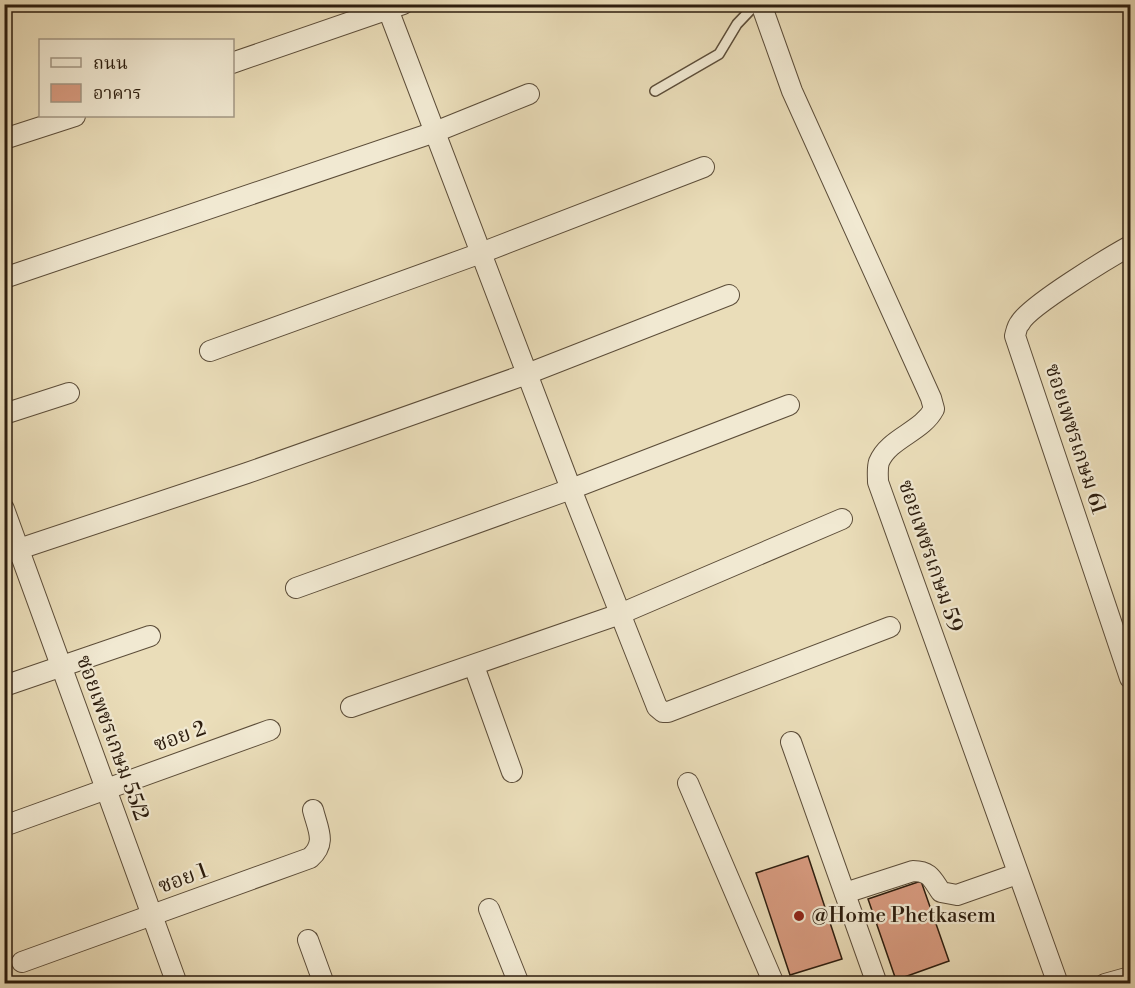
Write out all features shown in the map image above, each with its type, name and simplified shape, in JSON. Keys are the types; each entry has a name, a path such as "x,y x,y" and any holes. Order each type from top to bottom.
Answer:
{"street":[{"name":"ซอยเพชรเกษม 59","path":"761,4 792,91 931,398 934,410 928,420 885,452 878,464 878,482 1058,984"},
{"path":"234,62 393,6 435,132 657,707 663,712 668,712 890,627"},
{"path":"4,278 435,132 529,94"},
{"path":"4,139 72,117"},
{"path":"210,351 481,253 704,168"},
{"name":"ซอยเพชรเกษม 61","path":"1131,246 1038,305 1020,321 1015,336 1131,678"},
{"path":"12,552 247,473 527,374 729,295"},
{"path":"4,414 69,393"},
{"path":"296,588 571,489 789,405"},
{"name":"ซอยเพชรเกษม 55/2","path":"4,509 12,552 60,667 177,984"},
{"path":"351,707 620,614 842,519"},
{"path":"4,686 150,636"},
{"path":"474,666 512,772"},
{"name":"ซอย 2","path":"4,826 270,730"},
{"path":"791,742 877,984"},
{"path":"688,783 774,984"},
{"name":"ซอย 1","path":"22,963 310,858 320,846 313,810"},
{"path":"845,893 913,871 923,871 929,875 941,892 957,895 1017,874"},
{"path":"489,909 519,984"},
{"path":"308,940 324,984"},
{"path":"1105,984 1131,977"}],"lane":[{"path":"655,91 719,54 737,24 756,4"}],"building":[{"name":"@Home Phetkasem","path":"808,856 842,959 790,975 756,873"},
{"path":"921,881 949,961 896,980 868,899"}],"place":[{"name":"@Home Phetkasem","path":"799,916"}]}
